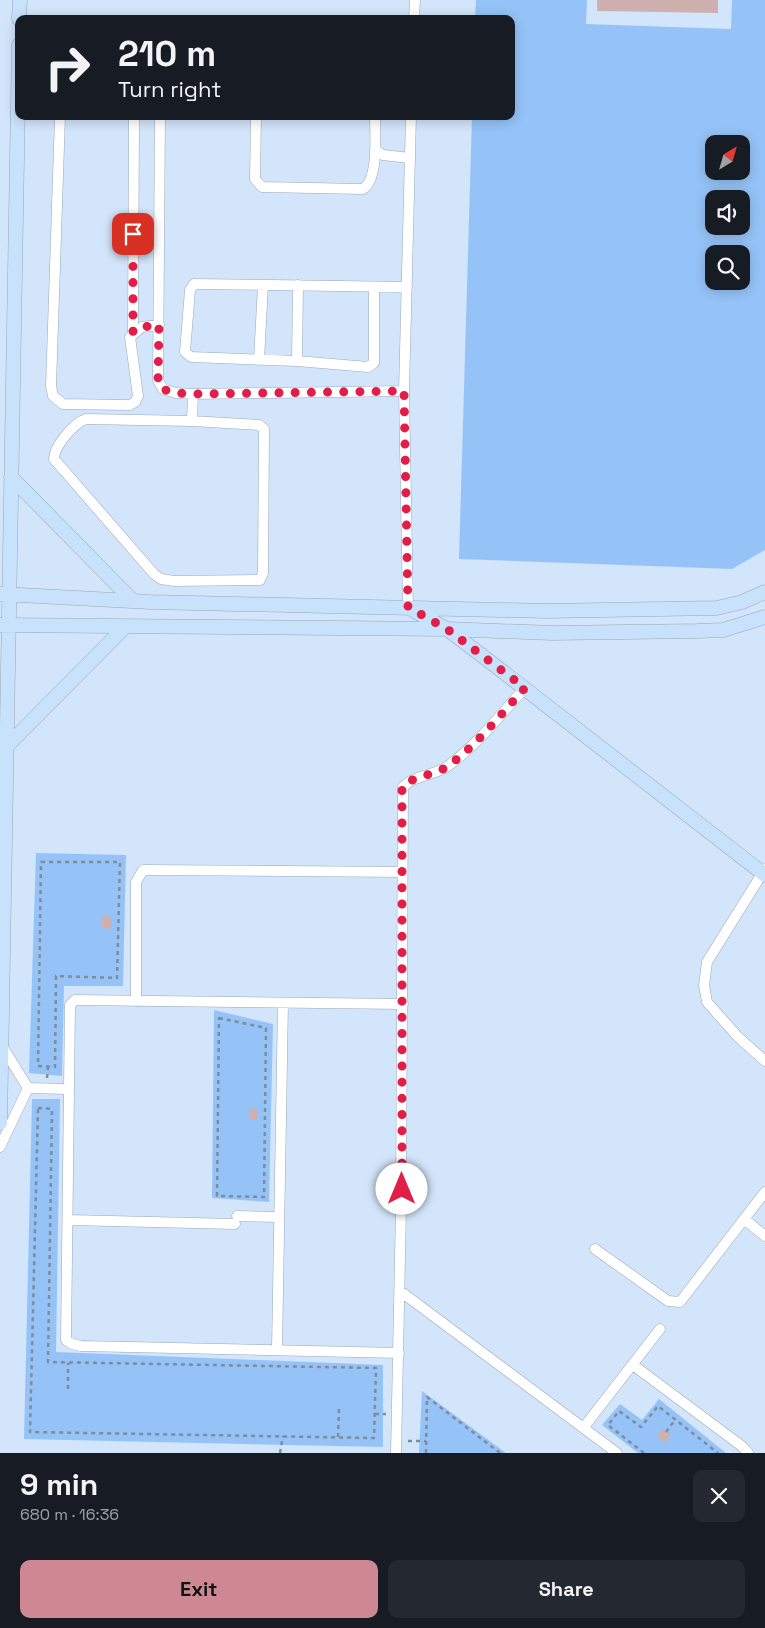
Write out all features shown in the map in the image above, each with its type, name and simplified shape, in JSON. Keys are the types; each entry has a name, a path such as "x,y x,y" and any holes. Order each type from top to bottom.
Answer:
{"main road":[{"path":"19,15 20,0"},
{"path":"0,1123 6,747 4,625 11,478 18,120"},
{"path":"11,478 133,601"},
{"path":"5,594 133,601 547,611 696,610 742,602 765,592"},
{"path":"408,607 447,629 764,872"},
{"path":"4,625 447,629 552,633 714,631 749,624 765,617"},
{"path":"6,747 126,627"}],"street":[{"path":"414,15 415,0"},
{"path":"60,120 51,386 53,396 63,404 130,405 136,402 138,396 130,337 133,332 134,120"},
{"path":"160,120 158,380 162,389 176,393 193,394 404,391"},
{"path":"256,120 255,179 262,187 363,189 370,183 372,176 375,150 375,120"},
{"path":"408,607 404,391 412,120"},
{"path":"375,150 383,155 410,158"},
{"path":"374,286 374,363 368,367 297,361 191,357 185,352 190,290 194,284 374,286 406,287"},
{"path":"259,360 263,285"},
{"path":"297,361 298,286"},
{"path":"133,332 142,327 159,325"},
{"path":"192,420 193,394"},
{"path":"86,419 192,420 254,424 264,429 263,573 260,580 174,581 161,579 154,574 54,459 56,449 77,424 86,419"},
{"path":"396,1453 403,1004 402,787 407,782 431,775 458,758 525,688"},
{"path":"136,1001 136,882 142,870 402,872"},
{"path":"764,872 707,962 704,985 707,1002 738,1037 765,1061"},
{"path":"399,1353 72,1344 66,1340 64,1333 68,1220 67,1089 70,1005 75,1000 403,1004"},
{"path":"277,1350 283,1003"},
{"path":"1,1045 28,1088"},
{"path":"28,1088 67,1089"},
{"path":"0,1147 28,1088"},
{"path":"595,1249 668,1301 680,1302 765,1192"},
{"path":"68,1220 236,1220 279,1217"},
{"path":"744,1219 765,1236"},
{"path":"400,1291 617,1453"},
{"path":"584,1427 634,1365 660,1329"},
{"path":"634,1365 743,1447 748,1453"}],"path":[{"path":"41,862 120,862 117,978 56,976 55,1067 38,1066 41,862"},
{"path":"219,1018 266,1028 264,1197 217,1196 219,1018"},
{"path":"68,1363 68,1389"},
{"path":"426,1453 427,1397 500,1453"},
{"path":"644,1453 608,1425 619,1411 641,1427 658,1406 718,1453"},
{"path":"338,1437 339,1408"},
{"path":"666,1432 675,1420"},
{"path":"280,1453 283,1436"},
{"path":"396,1441 426,1441"}],"shaded area":[{"path":"476,0 587,0 586,24 731,29 732,0 765,0 765,550 732,569 459,559 472,120 515,120 515,15 475,15"},
{"path":"36,853 126,855 123,986 64,986 62,1076 29,1073"},
{"path":"214,1010 273,1024 269,1202 212,1198"},
{"path":"32,1099 60,1099 56,1352 383,1365 383,1447 24,1439"},
{"path":"422,1391 506,1453 419,1453"},
{"path":"659,1399 726,1453 638,1453 602,1425 620,1404 642,1420"}],"building":[{"path":"597,0 718,0 718,13 597,11"},
{"path":"102,916 112,917 112,929 102,927"},
{"path":"249,1108 257,1109 257,1120 249,1120"},
{"path":"662,1429 671,1435 665,1443 657,1436"}],"route":[{"path":"133,234 133,332 142,327 159,325 158,380 162,389 176,393 193,394 404,391 408,607 447,629 525,688 470,748 458,758 431,775 407,782 402,787 402,1189"}]}
